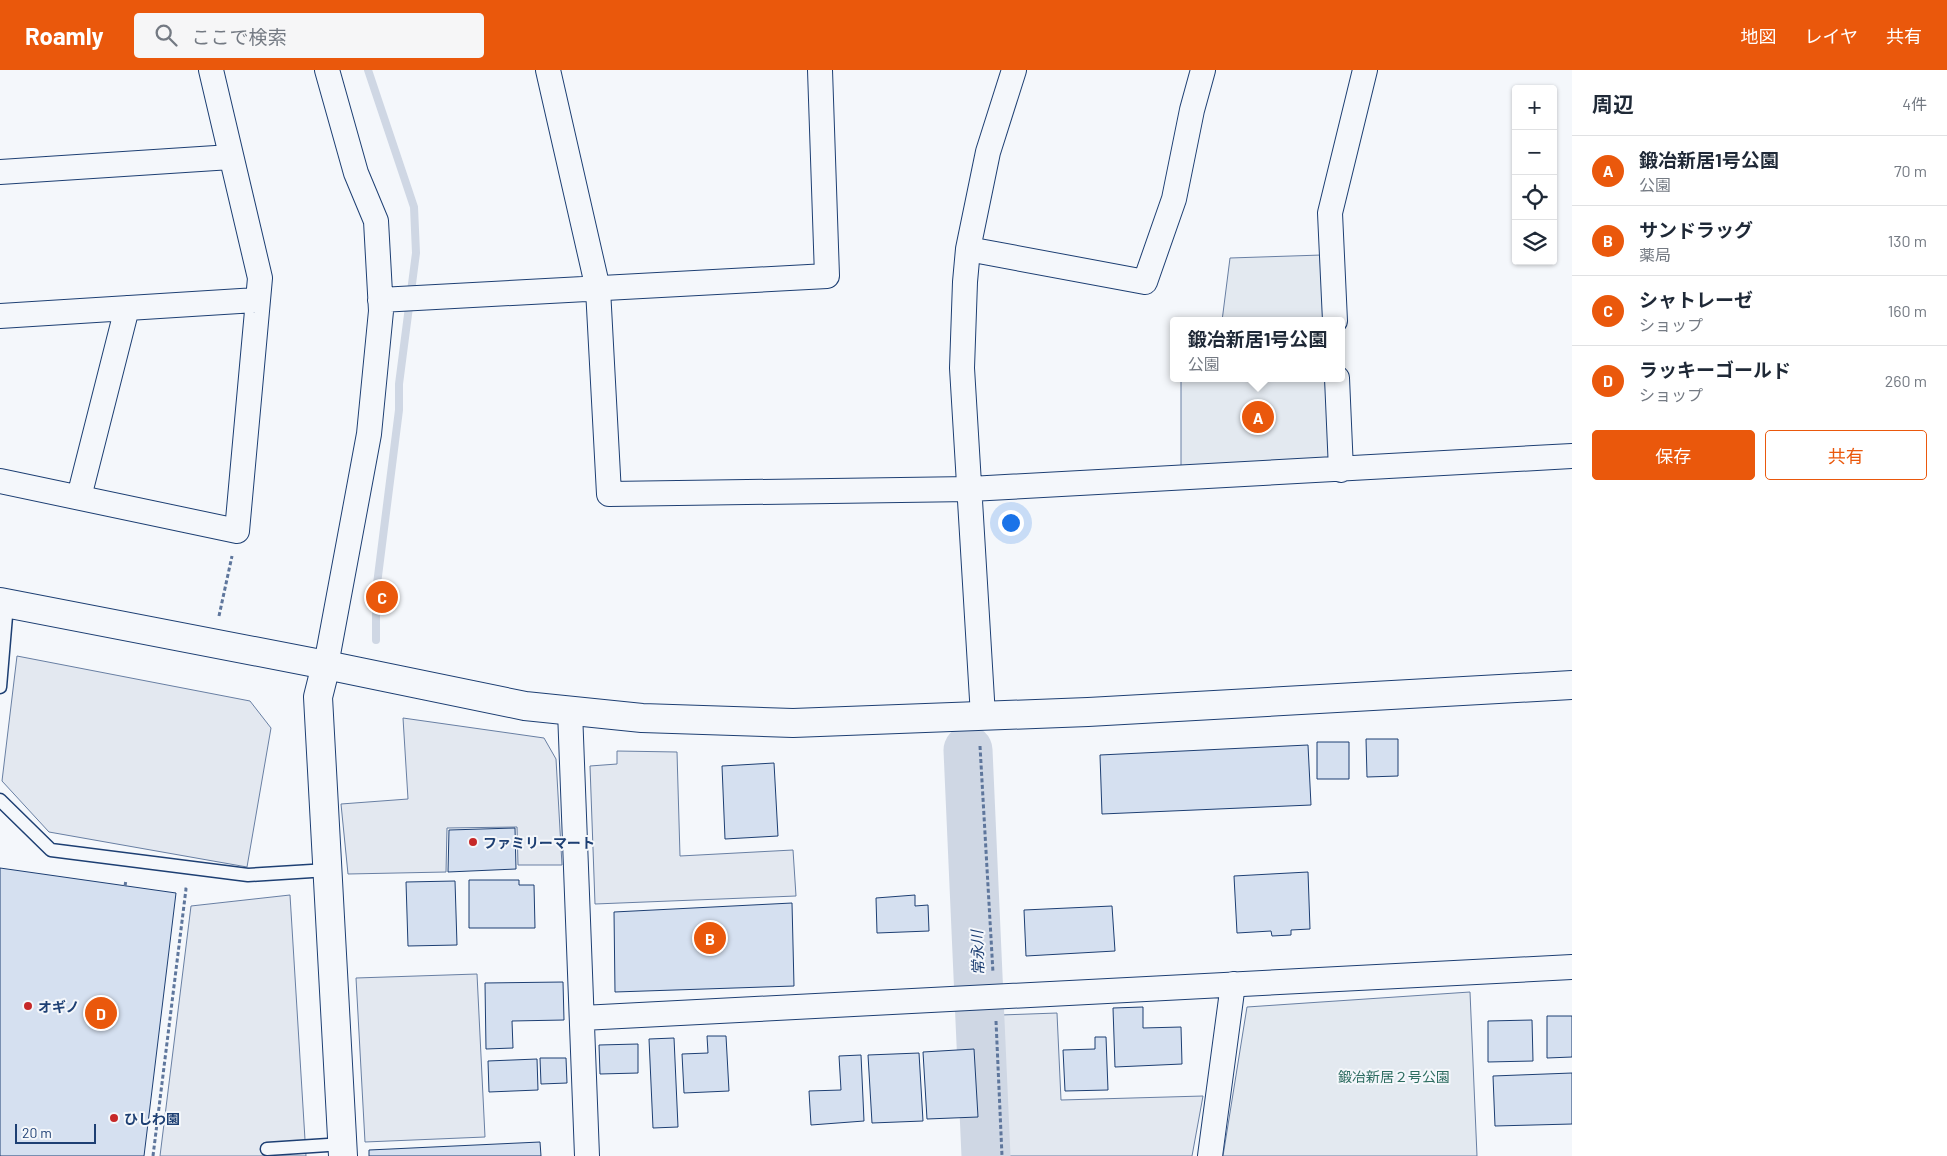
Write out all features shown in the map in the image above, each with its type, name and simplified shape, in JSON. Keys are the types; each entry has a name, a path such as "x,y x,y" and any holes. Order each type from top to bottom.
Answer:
{"street":[{"path":"0,481 237,530 260,278 211,70"},
{"path":"327,70 356,173 376,221 381,311 369,434 326,665 318,697 343,1150"},
{"path":"548,70 598,289 608,494 970,489 1572,456"},
{"path":"380,300 827,276 820,70"},
{"path":"983,716 962,368 965,282 968,249 988,152 1014,70"},
{"path":"968,249 1145,282 1174,199 1192,110 1203,70"},
{"path":"1335,317 1330,213 1365,70"},
{"path":"0,172 231,157"},
{"path":"0,316 257,300"},
{"path":"79,497 127,308"},
{"path":"1337,382 1341,470"},
{"path":"4,603 326,665 525,706 642,718 793,723 1098,711 1572,685"},
{"path":"570,711 588,1156"},
{"path":"582,1018 1572,967"},
{"path":"1210,1156 1233,984"}],"lane":[{"path":"0,687 4,603"},
{"path":"0,800 51,850 248,875 328,870"},
{"path":"267,1149 343,1150"}],"path":[{"path":"213,644 237,530"},
{"path":"980,746 1002,1156"},
{"path":"118,858 114,878 134,881"},
{"path":"125,886 126,880"},
{"path":"153,1156 186,889 177,888"}],"green space":[{"path":"1322,255 1328,317 1223,317 1230,258"},
{"path":"1181,382 1333,382 1341,470 1181,478"},
{"name":"鍛冶新居２号公園","path":"1470,992 1477,1156 1223,1156 1247,1007"}],"shaded area":[{"path":"17,656 250,701 271,728 247,867 49,832 2,781"},
{"path":"403,718 544,738 556,759 562,865 518,865 517,827 447,828 446,872 348,874 341,804 408,799"},
{"path":"617,751 677,752 680,856 793,850 796,896 595,904 590,766 617,764"},
{"path":"290,895 306,1156 160,1156 191,906"},
{"path":"477,974 485,1137 365,1142 356,978"},
{"path":"1057,1013 1061,1100 1203,1096 1192,1156 1006,1156 1001,1015"}],"building":[{"path":"1366,739 1398,739 1398,776 1367,777"},
{"path":"1317,742 1349,742 1349,779 1317,779"},
{"path":"1308,745 1311,805 1102,814 1100,755"},
{"path":"774,763 778,836 725,839 722,766"},
{"path":"515,828 516,869 448,872 449,830"},
{"path":"0,868 176,893 144,1156 0,1156"},
{"path":"1308,872 1310,929 1291,930 1291,935 1272,936 1271,931 1237,933 1234,876"},
{"path":"469,880 519,880 519,885 534,885 535,928 469,928"},
{"path":"455,881 457,945 408,946 406,882"},
{"path":"915,895 915,906 928,905 929,931 877,933 876,898"},
{"path":"792,903 794,986 615,992 614,912"},
{"path":"1112,906 1115,951 1026,956 1024,910"},
{"path":"563,982 564,1020 512,1021 513,1048 486,1049 485,983"},
{"path":"1143,1007 1143,1028 1181,1027 1182,1064 1115,1067 1113,1008"},
{"path":"1547,1016 1572,1016 1572,1057 1547,1058"},
{"path":"1532,1020 1533,1061 1488,1062 1488,1021"},
{"path":"707,1036 726,1036 729,1091 684,1093 682,1054 708,1053"},
{"path":"1095,1037 1106,1037 1108,1090 1065,1091 1063,1050 1095,1049"},
{"path":"674,1038 678,1127 653,1128 649,1039"},
{"path":"638,1044 638,1073 600,1074 599,1045"},
{"path":"974,1049 978,1117 927,1119 923,1052"},
{"path":"919,1053 923,1121 872,1123 868,1055"},
{"path":"861,1055 864,1121 811,1125 809,1091 841,1090 839,1056"},
{"path":"540,1058 566,1058 567,1083 541,1084"},
{"path":"537,1059 538,1090 489,1092 488,1061"},
{"path":"1572,1073 1572,1124 1495,1126 1493,1076"},
{"path":"540,1142 541,1156 369,1156 369,1150"}],"waterway":[{"path":"368,70 414,207 416,253 399,384 399,410 376,592 376,640"},
{"name":"常永川","path":"968,750 986,1156"}],"place":[{"name":"鍛冶新居1号公園","path":"1258,417"},
{"name":"シャトレーゼ","path":"382,597"},
{"name":"ファミリーマート","path":"473,842"},
{"name":"サンドラッグ","path":"710,938"},
{"name":"オギノ","path":"28,1006"},
{"name":"ラッキーゴールド","path":"101,1013"},
{"name":"ひしわ園","path":"114,1118"}]}
